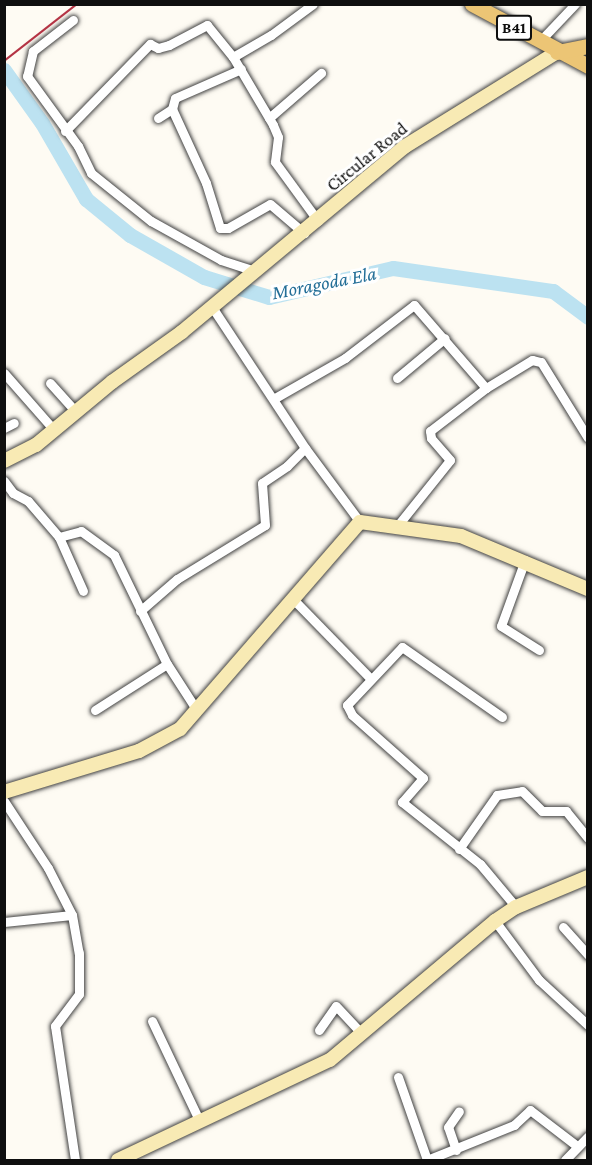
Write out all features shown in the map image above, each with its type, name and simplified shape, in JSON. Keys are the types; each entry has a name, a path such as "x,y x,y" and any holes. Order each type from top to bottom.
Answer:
{"main road":[{"name":"B41","path":"472,4 557,52 588,66"},
{"path":"557,52 588,46"}],"street":[{"path":"233,57 271,36 313,4"},
{"path":"539,42 575,4"},
{"path":"73,20 33,51 27,75 91,173 131,208 221,260 257,270"},
{"path":"65,131 150,44 158,48 169,45 207,25 233,57 269,118 278,137 274,162 318,221"},
{"name":"Circular Road","path":"5,460 36,445 212,307 304,233 404,147 557,52"},
{"path":"241,69 175,98 172,109 206,183 220,228 228,228 270,204 304,233"},
{"path":"269,118 321,73"},
{"path":"158,118 172,109"},
{"path":"275,398 345,358 409,306 421,308 486,388"},
{"path":"212,307 275,398 305,448 360,522"},
{"path":"397,378 445,338"},
{"path":"398,525 450,460 431,438 430,431 486,388 537,359 588,438"},
{"path":"4,373 54,430"},
{"path":"50,383 76,412"},
{"path":"4,428 14,423"},
{"path":"140,611 187,572 202,566 265,525 262,483 287,466 305,448"},
{"path":"4,481 13,493 28,501 59,537 83,591"},
{"path":"4,792 139,751 180,729 296,601 339,542 360,522 398,525 461,536 525,560 588,589"},
{"path":"59,537 81,531 114,555 167,664 196,709"},
{"path":"525,560 501,626 539,650"},
{"path":"296,601 370,678"},
{"path":"502,717 402,647 370,678 347,705 352,715 423,778 402,802 480,864 516,907"},
{"path":"95,711 167,664"},
{"path":"459,849 498,795 522,791 542,811 566,811 588,838"},
{"path":"4,801 48,868 72,915 79,952 79,994 55,1026 75,1161"},
{"path":"118,1161 330,1060 495,921 516,907 588,877"},
{"path":"4,922 72,915"},
{"path":"495,921 539,980 588,1024"},
{"path":"562,927 588,955"},
{"path":"319,1030 336,1006 362,1035"},
{"path":"152,1022 200,1122"},
{"path":"398,1077 427,1161 514,1125 530,1110 577,1146"},
{"path":"456,1150 448,1127 459,1111"},
{"path":"565,1161 588,1136"}],"waterway":[{"name":"Moragoda Ela","path":"4,70 42,123 86,199 130,235 204,277 269,297 393,268 553,291 588,317"}],"railway":[{"path":"4,61 77,4"}]}
